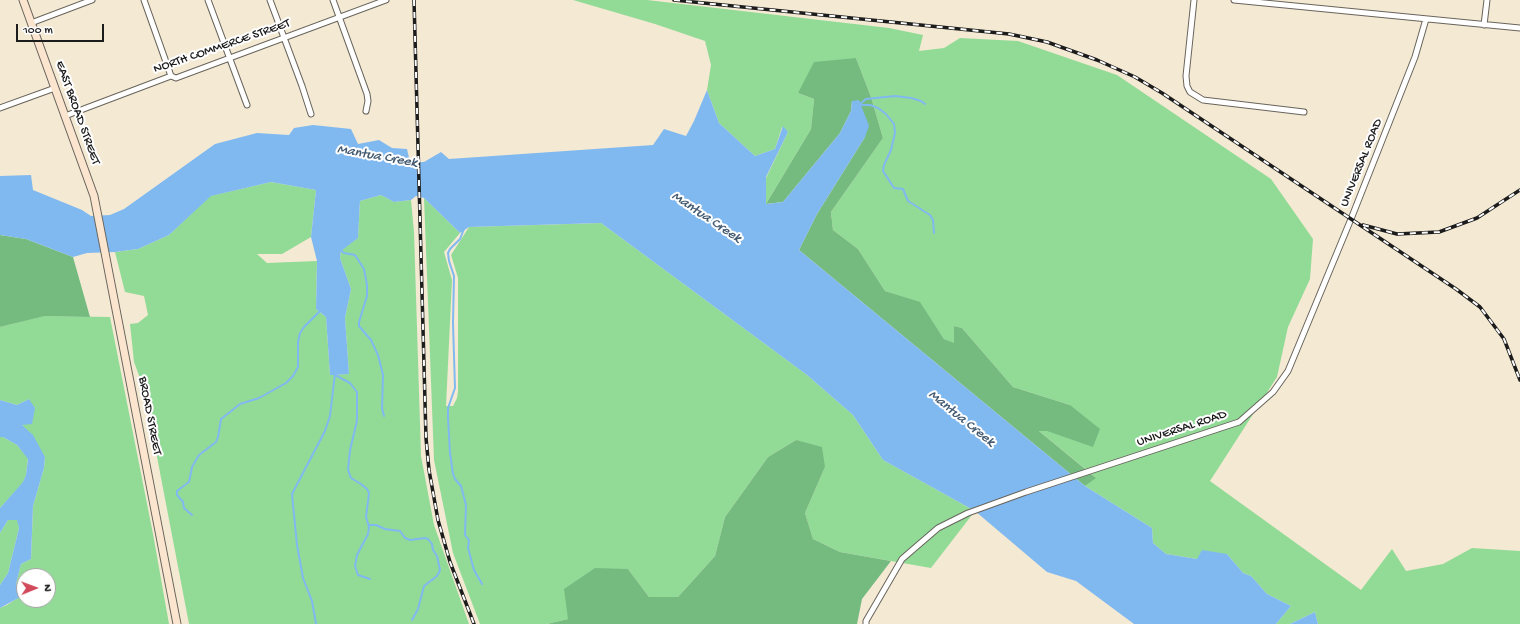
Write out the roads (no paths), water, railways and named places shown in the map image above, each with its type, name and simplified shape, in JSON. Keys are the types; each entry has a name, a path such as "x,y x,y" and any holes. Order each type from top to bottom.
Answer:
{"main road":[{"name":"EAST BROAD STREET","path":"23,0 89,182 97,212"},
{"name":"BROAD STREET","path":"97,212 178,624"}],"street":[{"path":"31,23 92,0"},
{"path":"144,0 171,76"},
{"path":"208,0 247,105"},
{"path":"270,0 311,114"},
{"path":"333,0 368,94 366,111"},
{"name":"NORTH COMMERCE STREET","path":"65,116 171,76 176,78 386,0"},
{"path":"1194,0 1186,76 1187,86 1190,92 1203,100 1304,112"},
{"path":"1234,0 1274,2 1520,28"},
{"path":"1484,25 1487,0"},
{"name":"UNIVERSAL ROAD","path":"866,624 866,621 902,559 938,528 968,513 1026,492 1239,422 1272,392 1288,372 1415,57 1426,19"},
{"path":"0,108 55,88"}],"water":[{"name":"Mantua Creek","path":"707,90 719,123 755,156 775,149 783,126 788,132 766,177 766,204 783,202 840,133 851,111 852,101 859,100 869,126 865,137 817,214 799,250 1085,486 1152,528 1153,543 1166,554 1197,559 1202,550 1227,554 1243,573 1251,576 1267,594 1291,606 1276,624 1134,624 1076,581 1047,572 975,511 883,460 853,415 807,375 601,223 469,227 460,233 424,198 416,196 411,200 394,202 381,195 360,201 358,238 341,251 340,258 351,289 345,318 349,374 335,375 330,375 326,317 316,309 317,261 311,237 316,190 271,182 211,196 169,235 138,249 87,253 73,257 26,239 0,235 0,176 31,175 33,190 82,210 91,216 110,215 124,209 215,144 257,133 289,135 294,128 313,125 351,129 358,144 379,140 392,148 407,149 410,162 424,162 441,152 449,159 653,145 664,129 686,136"},
{"path":"29,399 35,408 32,424 22,425 33,435 45,457 44,468 33,506 31,559 21,564 20,568 16,568 16,599 0,608 0,585 8,573 19,528 17,520 8,520 0,533 0,508 23,482 26,475 28,459 17,445 3,437 0,437 0,400 17,405"},
{"path":"1315,612 1318,624 1290,624"}],"waterway":[{"path":"860,104 866,99 895,96 911,98 925,104"},
{"path":"860,105 870,105 878,108 886,114 894,124 895,133 891,150 884,165 883,171 894,188 903,189 908,201 930,215 933,220 934,233"},
{"path":"464,229 460,239 448,253 454,276 453,323 455,388 448,408 448,418 453,474 461,486 466,505 465,535 469,540 468,548 474,570 482,584"},
{"path":"341,250 344,253 355,255 364,269 367,285 367,296 359,326 371,340 378,355 383,375 382,408 384,416"},
{"path":"192,515 184,508 183,502 177,495 177,491 189,482 192,467 199,455 216,442 221,419 240,404 259,398 286,383 293,376 298,367 298,342 300,333 320,311"},
{"path":"316,624 312,601 303,578 297,545 292,494 325,431 330,416 335,373"},
{"path":"335,375 350,383 357,392 357,421 350,450 348,470 351,478 361,484 369,493 366,517 369,527 368,534 357,555 355,566 358,575 370,579"},
{"path":"369,525 376,525 385,529 400,531 405,538 410,540 425,538 432,544 433,550 437,556 440,570 437,576 424,586 418,609 412,620"}],"railway":[{"path":"414,0 426,438 429,470 438,520 450,562 474,624"},
{"path":"674,0 1009,34 1047,42 1097,60 1135,77 1162,93 1456,289 1480,307 1504,339 1520,380"},
{"path":"1363,225 1397,234 1439,232 1477,218 1520,190"}]}
